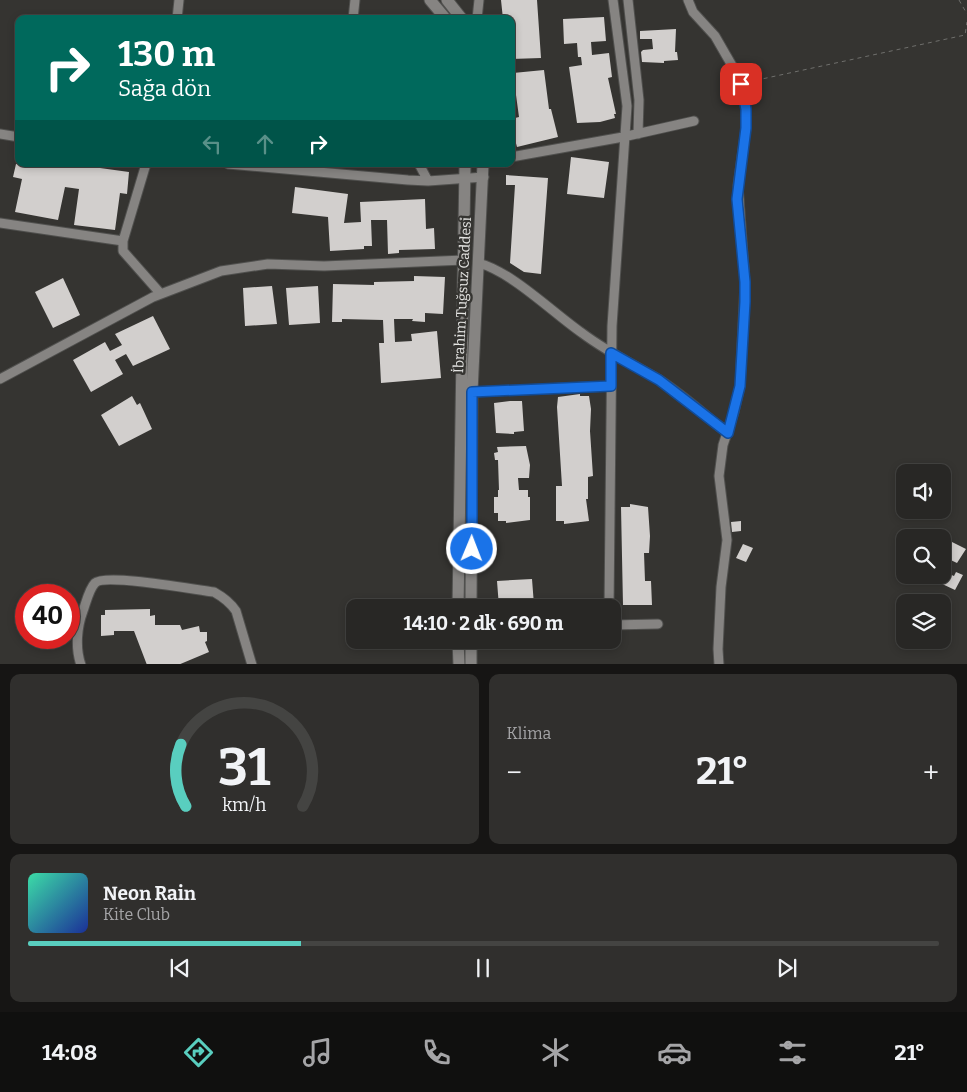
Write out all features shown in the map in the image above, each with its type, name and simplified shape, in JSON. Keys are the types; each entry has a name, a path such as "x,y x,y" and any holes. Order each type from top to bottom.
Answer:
{"street":[{"path":"178,15 180,0"},
{"path":"353,15 355,0"},
{"path":"430,0 443,15"},
{"path":"447,0 459,15"},
{"path":"477,15 479,0"},
{"path":"609,599 611,353 623,137 627,106 613,0"},
{"path":"628,0 639,100 638,134"},
{"path":"688,0 693,12 715,36 741,84 746,109 746,128 737,199 745,282 740,386 720,460 719,476 727,540 720,612 719,664"},
{"path":"515,156 694,122"},
{"path":"0,134 15,136"},
{"path":"145,167 123,242 123,250 160,293"},
{"path":"263,167 428,181 484,177"},
{"path":"421,167 428,181"},
{"name":"İbrahim Tuğsuz Caddesi","path":"458,599 465,167"},
{"name":"İbrahim Tuğsuz Caddesi","path":"471,599 472,392 483,167"},
{"path":"0,223 123,242"},
{"path":"0,379 160,293 200,277 249,266 324,266 464,260"},
{"path":"478,263 487,265 509,278 611,353 659,380 728,433"},
{"path":"472,392 611,386"},
{"path":"81,664 77,654 81,617 94,583 101,580 117,579 214,592 222,596 232,604 236,611 252,664"},
{"path":"621,625 658,624"},
{"path":"458,649 459,664"},
{"path":"471,649 471,664"}],"path":[{"path":"960,0 967,14"},
{"path":"741,84 965,35 967,22"}],"building":[{"path":"501,0 537,0 541,58 515,59 515,15 503,15"},
{"path":"604,17 606,41 591,42 592,55 609,53 612,77 608,78 616,114 614,114 615,118 600,122 577,123 569,67 582,65 581,57 578,57 577,43 564,44 563,19"},
{"path":"676,29 675,52 677,52 678,60 664,61 664,63 642,62 641,52 653,49 652,39 640,39 640,31"},
{"path":"544,70 549,109 551,109 558,137 517,147 515,118 519,117 515,73"},
{"path":"571,157 609,162 604,198 567,194"},
{"path":"15,167 93,167 129,172 127,194 120,193 115,230 74,225 79,189 65,187 58,220 15,212 22,179 13,177"},
{"path":"506,175 548,178 541,274 524,272 510,263 515,185 506,185"},
{"path":"295,187 348,194 344,223 361,222 360,202 425,199 426,229 434,228 435,249 399,250 399,253 388,254 387,220 371,220 372,246 364,246 364,249 330,251 328,217 292,213"},
{"path":"414,276 445,277 443,314 425,313 425,322 412,321 413,319 394,319 395,342 412,341 411,334 437,331 441,378 381,383 379,343 384,343 383,320 342,319 342,322 332,322 333,284 374,285 374,282 414,281"},
{"path":"63,278 80,315 53,328 35,292"},
{"path":"272,286 277,324 245,326 243,288"},
{"path":"318,286 320,323 289,325 286,288"},
{"path":"153,316 170,349 133,366 126,354 115,360 123,374 91,392 73,360 105,342 110,351 122,345 115,334"},
{"path":"580,394 580,396 589,396 591,409 590,431 593,476 588,477 588,499 586,499 589,521 564,524 564,521 556,521 556,486 562,486 558,397"},
{"path":"132,396 137,405 140,403 152,429 119,446 101,415"},
{"path":"522,401 524,431 514,432 514,434 496,433 494,403"},
{"path":"526,446 530,465 529,478 518,478 519,490 528,490 528,497 530,497 530,520 506,523 506,521 498,521 498,513 494,513 494,497 498,497 499,490 498,460 495,460 494,453 498,452 497,447"},
{"path":"630,504 648,507 650,536 649,553 644,553 645,581 651,581 652,605 623,605 621,507 630,507"},
{"path":"741,521 741,531 732,532 731,522"},
{"path":"951,542 966,549 957,563 951,560"},
{"path":"743,544 753,548 746,562 736,558"},
{"path":"956,572 963,575 955,590 942,584 951,584 951,575 954,576"},
{"path":"532,579 534,599 498,599 497,581"},
{"path":"150,609 150,616 155,615 155,625 180,625 182,630 199,626 200,632 207,632 207,641 205,642 209,652 180,664 147,664 134,631 114,631 114,635 101,636 101,615 105,615 105,610"}],"route":[{"path":"472,549 472,392 611,386 611,353 659,380 728,433 738,400 740,386 741,342 745,302 745,282 737,199 746,128 746,109 741,84"}]}
